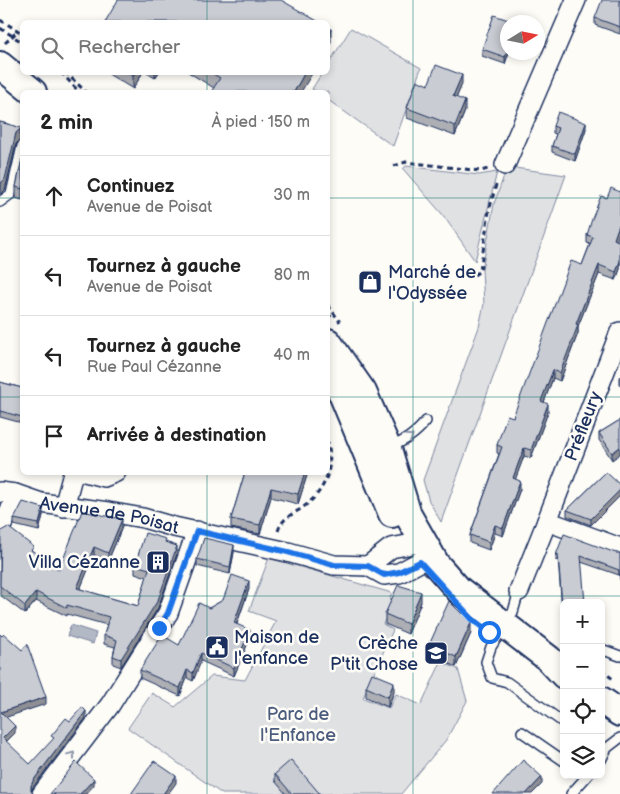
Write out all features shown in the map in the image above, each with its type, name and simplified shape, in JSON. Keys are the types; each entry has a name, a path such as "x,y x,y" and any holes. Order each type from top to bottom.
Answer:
{"main road":[{"path":"3,54 31,90"},
{"path":"330,331 364,392 420,551"},
{"path":"332,369 399,533 420,551 501,631 549,659 560,672"},
{"path":"605,703 620,713"}],"street":[{"path":"506,165 576,0"},
{"name":"Préfleury","path":"519,591 620,332"},
{"path":"64,507 73,475"},
{"path":"96,475 104,477 109,475"},
{"path":"0,528 13,505 8,493"},
{"name":"Avenue de Poisat","path":"8,493 41,503 108,512 197,531 272,548 334,565 368,566 384,575 399,572 420,551"},
{"path":"547,521 620,548"},
{"path":"42,794 110,705 168,613 197,531"},
{"path":"368,566 391,548 420,551"}],"lane":[{"path":"0,202 11,194 20,155"},
{"path":"332,369 355,401"},
{"path":"384,449 405,441 417,432 426,421"},
{"path":"519,591 513,612 491,647 486,662 492,678 507,682 560,720"},
{"path":"605,650 620,656"},
{"path":"522,732 560,758"},
{"path":"605,747 620,738"},
{"path":"571,794 584,779"}],"path":[{"path":"0,20 20,31"},
{"path":"0,28 20,40"},
{"path":"3,54 14,36 20,33"},
{"path":"64,75 77,90"},
{"path":"68,75 84,90"},
{"path":"394,166 406,162 482,171 506,165"},
{"path":"474,275 480,271 489,211 499,175 506,165"},
{"path":"272,548 279,528 285,518 311,502 319,494 327,475"},
{"path":"605,673 620,684"}],"green space":[{"path":"351,28 421,68 393,146 330,101 330,90 312,89 321,75 330,75 330,62"},
{"path":"406,166 479,175 497,172 475,261 443,215 403,169"},
{"path":"507,167 566,175 441,522 429,501 423,480 479,327 484,304 482,270 494,204"},
{"name":"Parc de l'Enfance","path":"269,558 392,593 390,598 394,600 383,624 393,630 363,698 389,708 396,694 421,705 441,662 458,669 467,701 446,740 401,794 222,794 128,728 152,693 175,707 212,676 245,680 276,621 249,611"}],"shaded area":[{"path":"71,625 96,633 93,644 67,636"}],"building":[{"path":"118,0 281,0 316,20 106,20"},
{"path":"602,0 620,0 620,27 595,18"},
{"path":"494,15 500,17 500,55 482,49"},
{"path":"436,65 462,75 453,96 465,101 455,126 407,108 417,80 428,85"},
{"path":"215,75 303,75 295,90 212,90 220,78"},
{"path":"558,112 586,123 575,154 552,146 558,128 553,126"},
{"path":"0,122 20,129 16,133 5,179 0,183"},
{"path":"20,168 20,188 16,187"},
{"path":"611,188 620,192 620,222 614,239 620,242 620,261 616,272 599,265 576,324 578,325 560,373 553,370 541,401 548,404 531,450 524,448 513,478 520,481 503,528 495,525 489,542 470,535 502,447 497,445 507,415 513,417 571,261 582,265 593,237 587,235 592,219 601,196 607,198"},
{"path":"0,382 20,387 20,416 0,411"},
{"path":"620,420 620,447 612,453 599,433"},
{"path":"606,472 620,485 620,490 591,519 567,510"},
{"path":"244,475 304,475 298,494 271,488 260,525 231,519"},
{"path":"23,502 43,508 39,524 14,519"},
{"path":"82,511 122,519 108,553 94,547 77,588 138,606 149,569 135,565 145,533 166,539 165,542 177,546 158,600 121,659 113,656 117,640 104,635 109,617 67,605 67,608 36,592 25,606 0,586 1,531 8,527 34,547 31,550 59,570"},
{"path":"564,534 620,553 620,580 619,570 581,556 585,599 562,599 558,554 556,555"},
{"path":"204,538 234,545 230,567 197,559"},
{"path":"232,575 249,581 234,623 250,630 234,668 201,653 193,673 187,670 180,688 140,670 162,635 179,645 199,603 209,608 223,600"},
{"path":"398,585 421,592 408,624 385,614"},
{"path":"449,601 471,623 456,657 429,645"},
{"path":"0,634 2,636 4,634 22,650 27,644 46,697 1,712 15,726 3,738 30,764 54,738 51,736 66,718 70,721 82,707 86,711 33,781 31,791 34,794 0,794"},
{"path":"372,673 394,682 388,697 366,687"},
{"path":"291,760 320,794 292,794 275,774"},
{"path":"523,760 542,777 526,794 493,794"},
{"path":"154,761 176,776 163,794 131,794"},
{"path":"76,762 94,779 80,794 50,794"}],"place":[{"name":"Marché de l'Odyssée","path":"370,282"},
{"name":"Villa Cézanne","path":"158,562"},
{"name":"Maison de l'enfance","path":"217,647"},
{"name":"Crèche P'tit Chose","path":"436,653"}],"route":[{"path":"159,628 168,613 197,531 288,552 334,565 368,566 384,575 394,574 420,562 473,620 489,632"}]}
